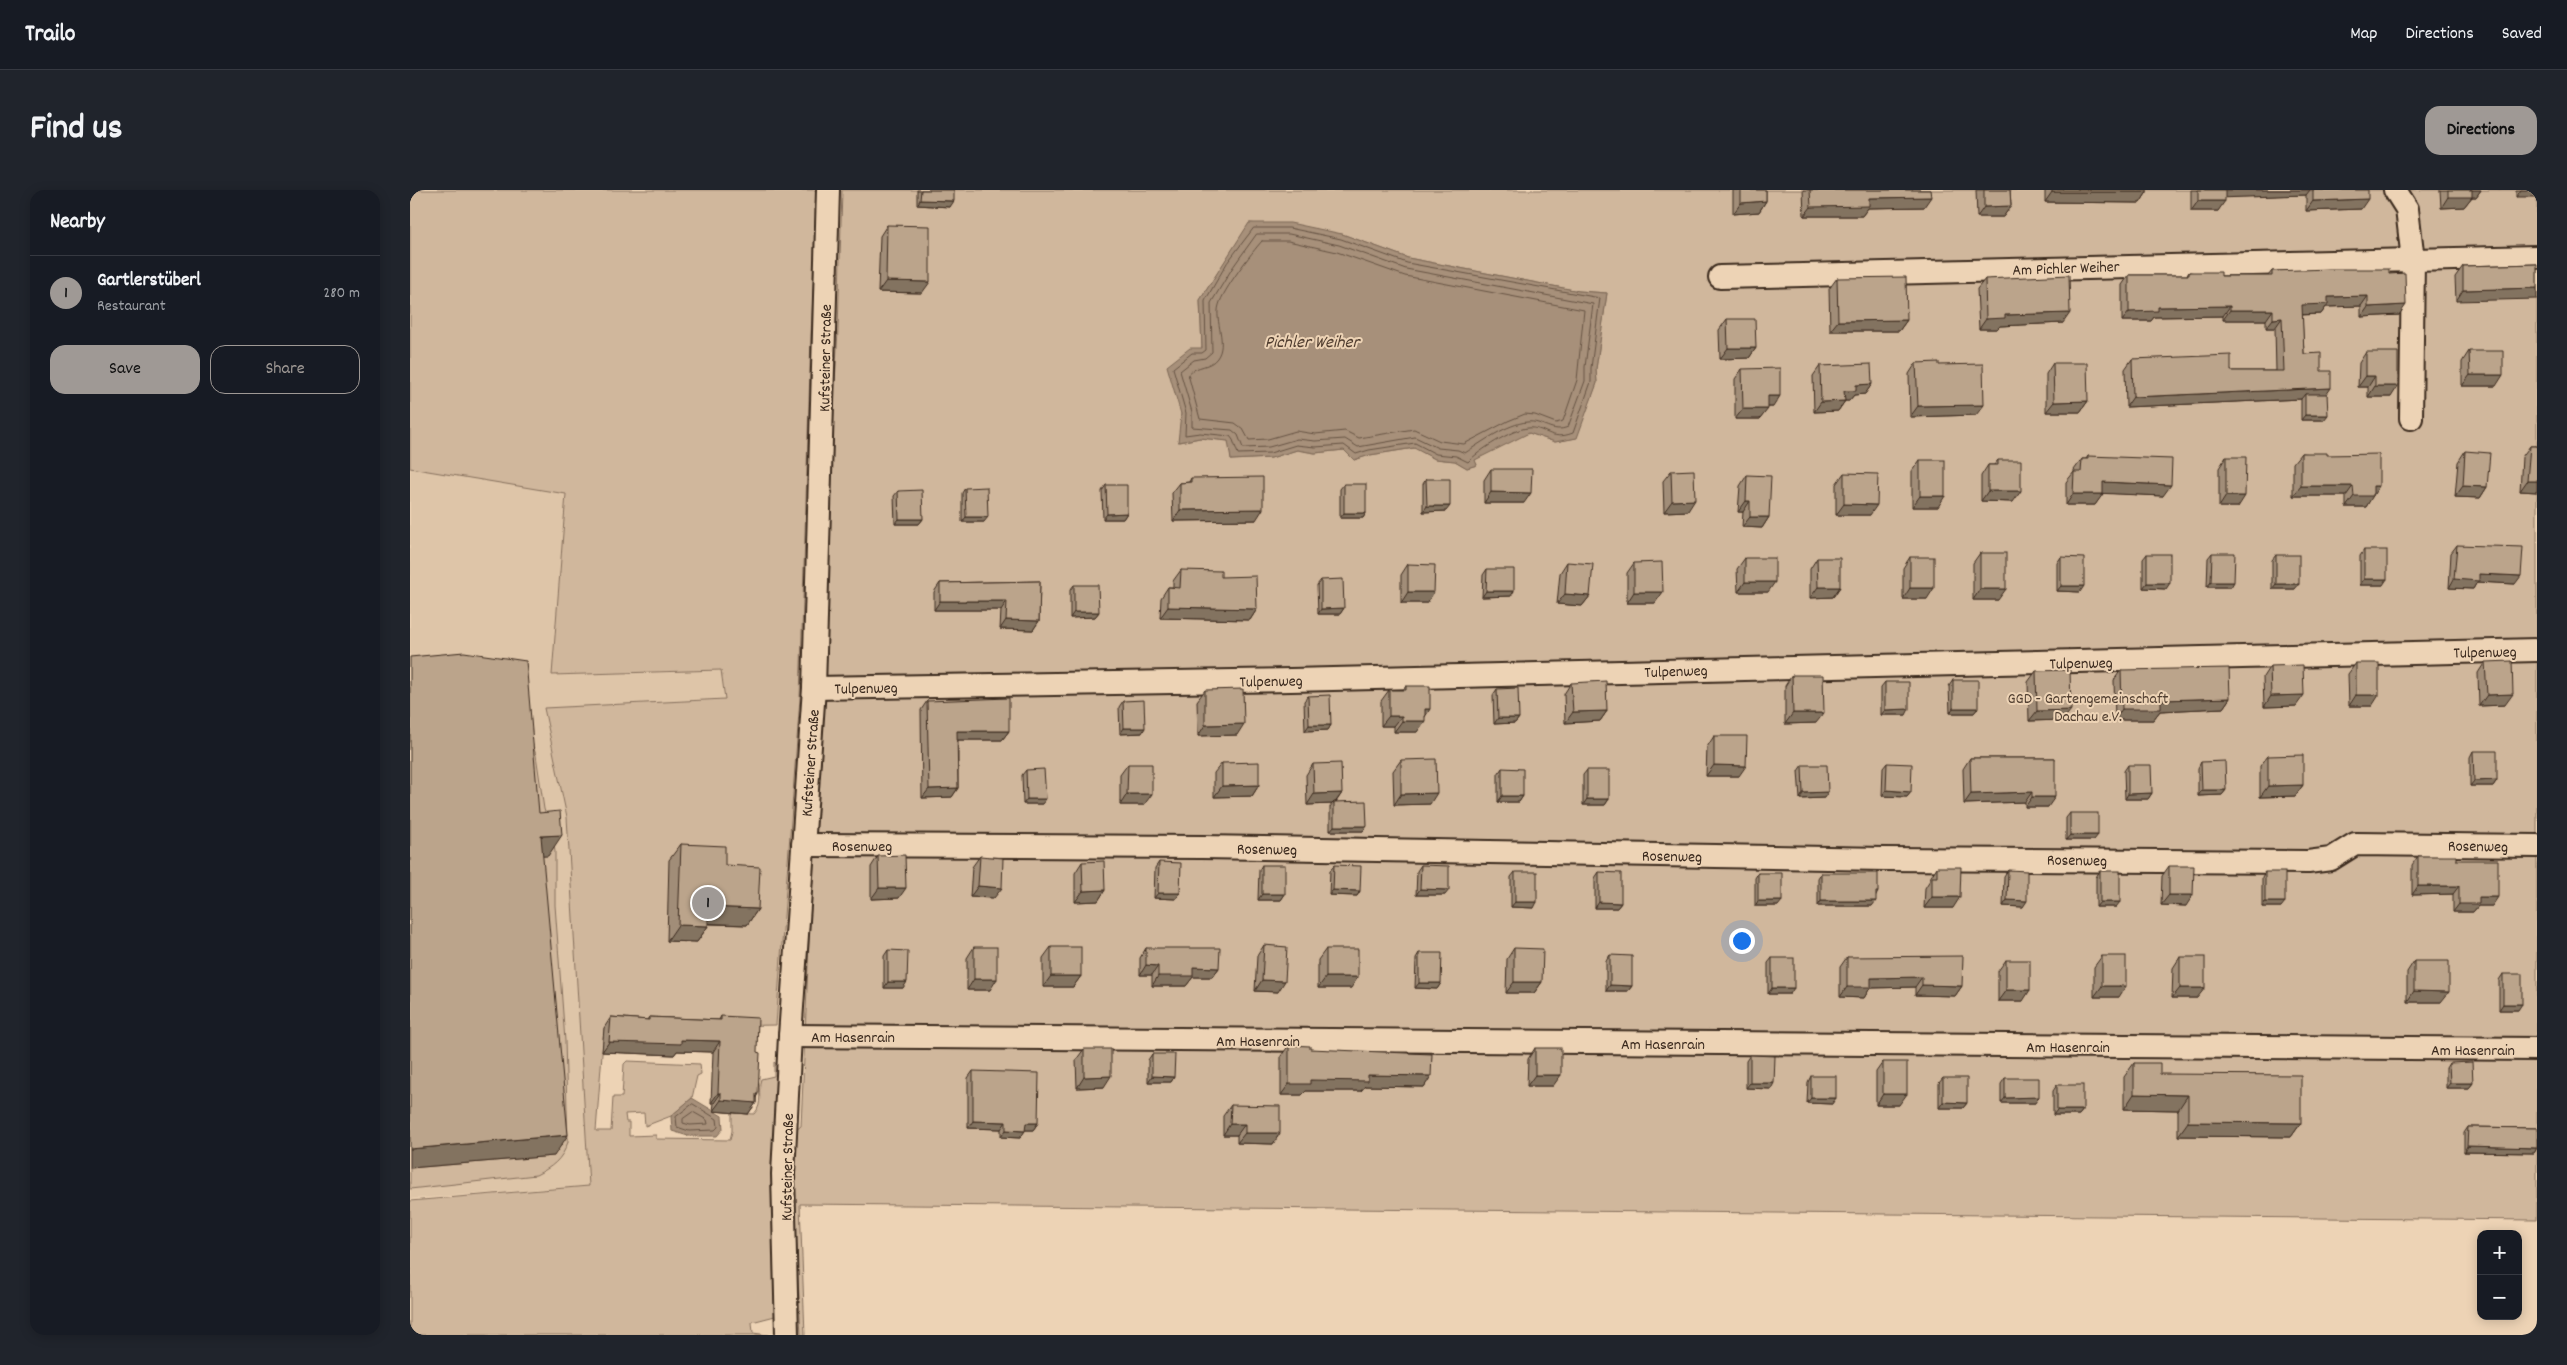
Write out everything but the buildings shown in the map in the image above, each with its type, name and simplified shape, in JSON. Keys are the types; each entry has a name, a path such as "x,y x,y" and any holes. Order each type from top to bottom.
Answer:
{"street":[{"name":"Kufsteiner Straße","path":"787,1335 784,1174 790,1036 814,688 828,190"},
{"path":"2395,190 2407,209 2413,260 2411,418"},
{"name":"Am Pichler Weiher","path":"1720,277 2537,257"},
{"name":"Tulpenweg","path":"814,688 1291,680 2537,650"},
{"name":"Rosenweg","path":"803,845 1202,847 1884,859 2308,862 2331,859 2355,844 2537,846"},
{"name":"Am Hasenrain","path":"790,1036 2537,1049"}],"shaded area":[{"path":"410,468 566,494 553,675 721,670 725,699 544,709 567,817 589,1186 410,1199"}],"green space":[{"path":"410,190 818,190 811,335 800,698 776,1025 604,1028 596,1131 611,1131 613,1097 622,1097 624,1064 627,1061 700,1064 701,1074 697,1076 692,1098 671,1116 645,1126 644,1113 625,1114 626,1122 629,1122 629,1136 656,1135 656,1139 730,1140 732,1113 754,1114 760,1101 761,1079 774,1076 774,1062 779,1066 775,1316 752,1322 753,1333 768,1335 410,1335 410,1201 589,1186 567,817 544,708 725,699 721,670 552,675 566,494 410,468"},
{"name":"GGD - Gartengemeinschaft Dachau e.V.","path":"842,190 2537,190 2537,1220 800,1204 805,1335 801,1335 794,1203 796,1130 801,1126 829,484 838,331","holes":["1250,223 1342,234 1408,258 1579,291 1607,293 1596,369 1597,383 1576,438 1555,442 1529,433 1516,437 1474,460 1477,465 1467,468 1455,461 1435,459 1415,448 1370,455 1354,460 1344,450 1315,453 1297,450 1271,458 1231,460 1229,441 1200,438 1179,442 1181,414 1202,348 1200,300"]},
{"path":"527,726 536,755 544,809 553,836 555,852 555,905 565,1041 568,1142 563,1154 556,1162 536,1175 410,1189 410,1168 554,1156"}],"water":[{"name":"Pichler Weiher","path":"1249,223 1290,223 1342,234 1408,258 1579,291 1607,293 1596,369 1597,383 1577,438 1555,442 1529,433 1475,460 1477,465 1467,468 1455,461 1435,459 1414,448 1370,455 1354,460 1344,450 1315,453 1297,450 1271,458 1231,460 1228,441 1200,438 1178,442 1181,414 1167,366 1190,348 1202,348 1200,300"},
{"path":"692,1098 722,1116 723,1129 717,1136 688,1136 672,1131 671,1116"}],"place":[{"name":"Gartlerstüberl","path":"708,903"}]}
